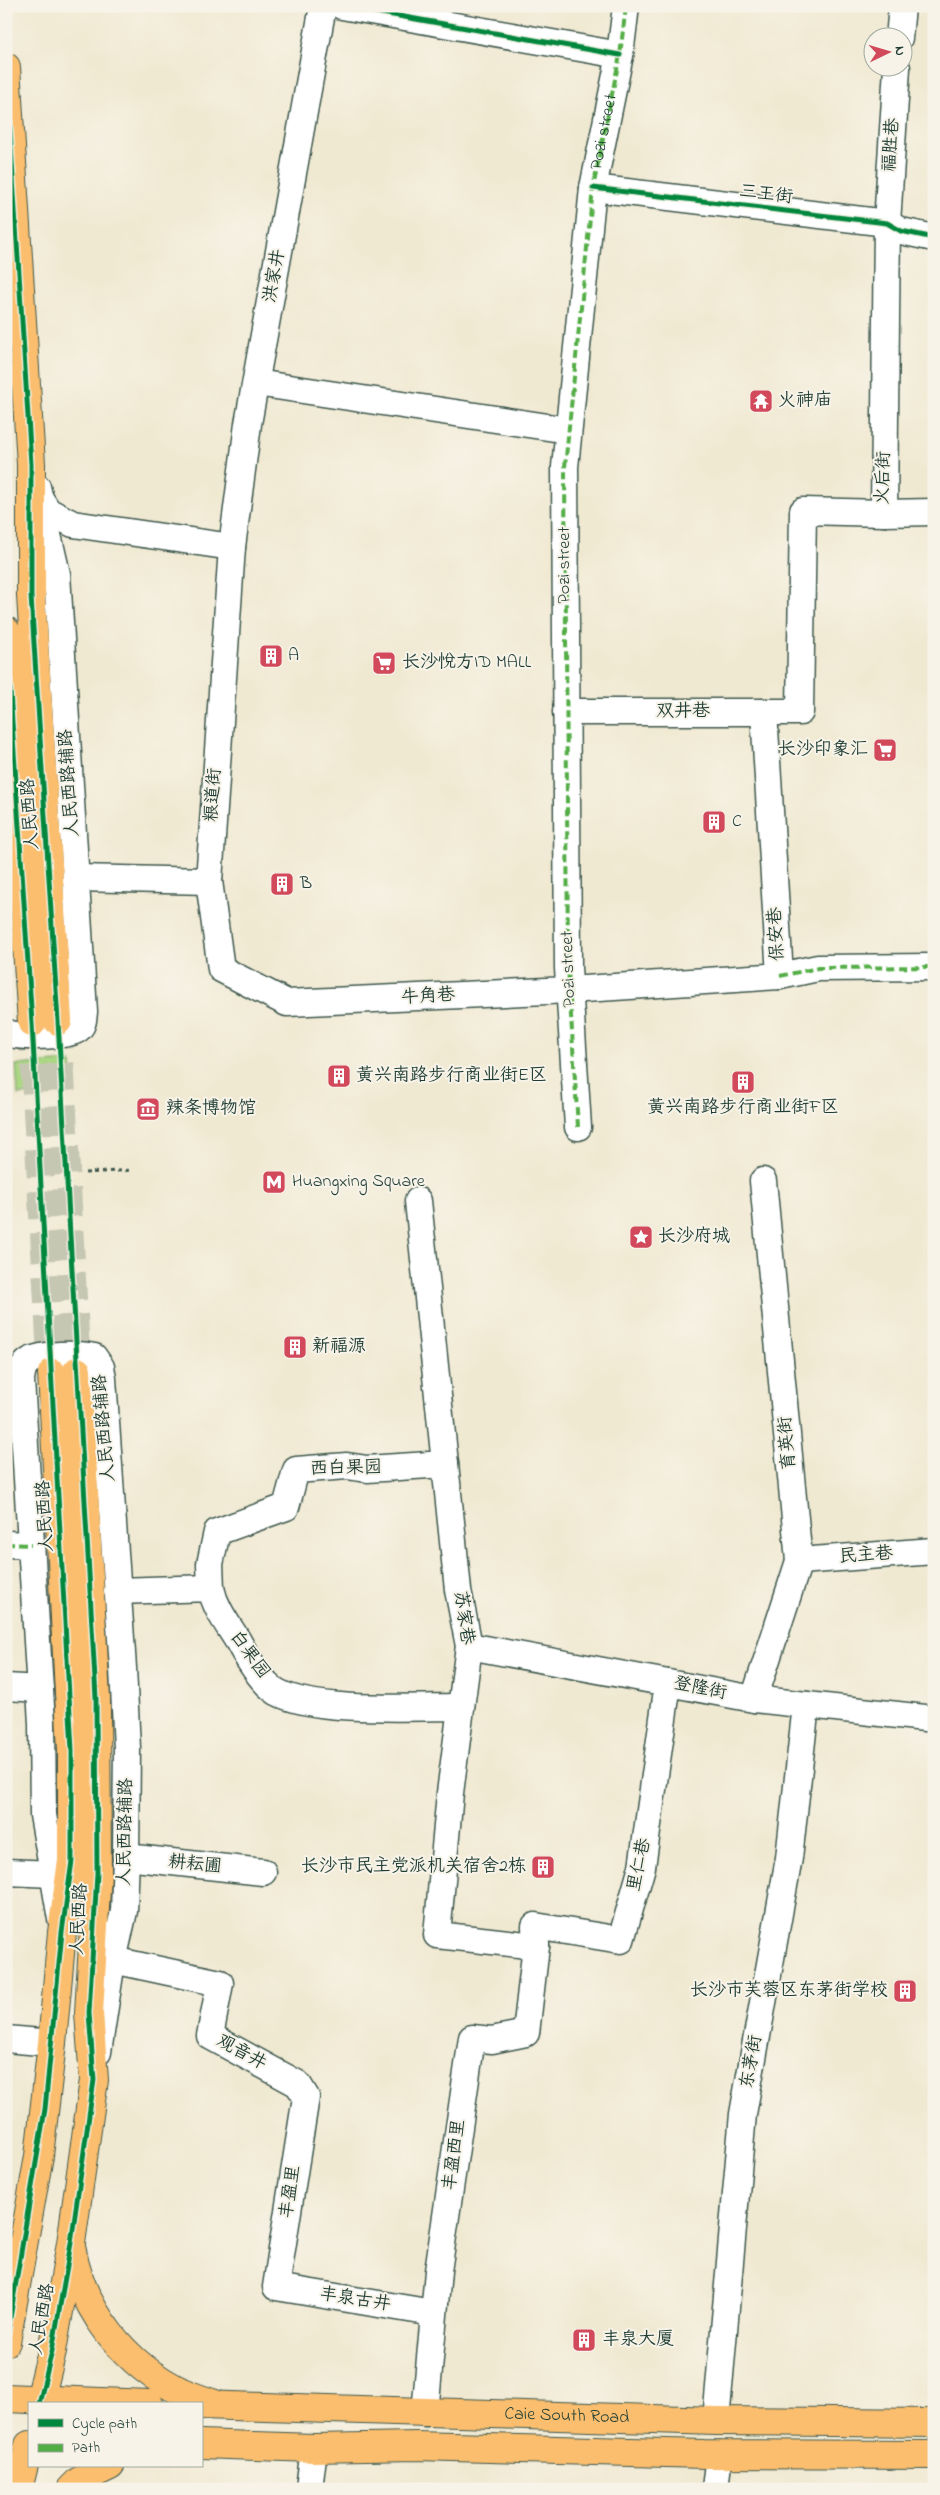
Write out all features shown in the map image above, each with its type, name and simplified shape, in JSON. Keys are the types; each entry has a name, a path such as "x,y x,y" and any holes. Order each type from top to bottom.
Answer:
{"main road":[{"name":"人民西路","path":"6,67 32,464 31,596 45,1022 6,631"},
{"name":"人民西路","path":"6,2342 39,2156 62,1932 72,1861 72,1750 65,1372 96,1698 97,1873 89,2013 94,2080 71,2243 52,2351 39,2402"},
{"path":"6,2271 26,2230"},
{"name":"Caie South Road","path":"71,2243 80,2281 89,2300 102,2324 120,2345 148,2371 181,2391 210,2405 716,2421 934,2423"},
{"path":"6,2398 39,2402"},
{"path":"6,2438 28,2438"},
{"name":"Caie South Road","path":"202,2444 314,2448 416,2446 719,2454 934,2455"},
{"path":"18,2489 28,2449"},
{"path":"71,2489 79,2481 106,2468"}],"street":[{"name":"洪家井","path":"232,547 248,424 323,6"},
{"path":"342,6 620,55"},
{"name":"Pozi street","path":"578,1127 569,990 565,467 593,188 620,55 626,6"},
{"path":"901,28 902,6"},
{"name":"福胜巷","path":"887,222 896,78"},
{"name":"三王街","path":"593,188 887,222 901,231 934,238"},
{"name":"火后街","path":"800,712 803,511 884,513 887,222"},
{"path":"256,383 568,430"},
{"name":"人民西路辅路","path":"6,1032 20,1037 65,1034 76,1031 83,1024 84,1012 57,574 32,464"},
{"path":"39,497 48,510 73,524 232,547"},
{"path":"884,513 934,512"},
{"name":"粮道街","path":"232,547 209,881 222,969 287,1003"},
{"name":"双井巷","path":"566,712 800,712"},
{"name":"保安巷","path":"569,990 780,976 764,712"},
{"path":"76,878 209,881"},
{"path":"780,976 818,968 934,967"},
{"name":"牛角巷","path":"287,1003 569,990"},
{"name":"育英街","path":"754,1699 799,1561 763,1181"},
{"name":"苏家巷","path":"418,1201 458,1590 469,1646 450,1793 437,1936 536,1946"},
{"name":"人民西路辅路","path":"62,1932 43,1815 40,1689 18,1544 21,1380 23,1368 29,1360 39,1357 83,1354 94,1357 101,1367 103,1379 127,1748 124,1910 113,1960 94,2080"},
{"name":"西白果园","path":"211,1588 210,1564 217,1532 286,1507 296,1470 347,1466 367,1469 445,1464"},
{"name":"民主巷","path":"799,1561 934,1551"},
{"path":"117,1591 211,1588"},
{"name":"白果园","path":"211,1588 214,1604 251,1663 276,1691 305,1702 372,1707 461,1707"},
{"name":"登隆街","path":"469,1646 754,1699 934,1719"},
{"name":"里仁巷","path":"536,1946 535,1926 621,1940 642,1867 668,1682"},
{"path":"6,1687 40,1689"},
{"name":"东茅街","path":"716,2421 743,2114 788,1858 806,1705"},
{"name":"耕耘圃","path":"126,1857 263,1872"},
{"path":"6,1872 53,1874"},
{"name":"丰盈西里","path":"425,2413 433,2313 472,2038 492,2040 526,2033 536,1946"},
{"name":"观音井","path":"113,1960 220,1984 210,2036 298,2084 306,2097"},
{"path":"6,2039 52,2043"},
{"name":"丰盈里","path":"276,2287 306,2097"},
{"name":"丰泉古井","path":"276,2287 433,2313"},
{"path":"309,2489 314,2448"},
{"path":"715,2489 719,2454"}],"path":[{"path":"85,1173 132,1170"}],"green space":[{"path":"71,1061 73,1091 18,1095 16,1065"}],"tunnel":[{"path":"58,1021 77,1371"},
{"path":"32,1023 52,1373"}],"marked path":[{"path":"578,1127 568,968 565,467 593,188 620,55 626,6"},
{"path":"780,976 818,968 934,967"},
{"path":"6,1544 31,1545"}],"cycle path":[{"path":"342,6 620,55"},
{"path":"6,67 31,464 31,596 58,1021 96,1698 97,1873 89,2013 94,2080 71,2243 52,2351 39,2402"},
{"path":"593,188 887,223 901,231 934,238"},
{"path":"6,631 32,1023 72,1750 72,1861 62,1932 45,2109 6,2342"}],"place":[{"name":"火神庙","path":"761,401"},
{"name":"A","path":"271,656"},
{"name":"长沙悦方ID MALL","path":"384,663"},
{"name":"长沙印象汇","path":"885,750"},
{"name":"C","path":"714,822"},
{"name":"B","path":"282,884"},
{"name":"黄兴南路步行商业街E区","path":"339,1076"},
{"name":"黄兴南路步行商业街F区","path":"743,1082"},
{"name":"辣条博物馆","path":"148,1109"},
{"name":"Huangxing Square","path":"274,1182"},
{"name":"长沙府城","path":"641,1237"},
{"name":"新福源","path":"295,1347"},
{"name":"长沙市民主党派机关宿舍2栋","path":"543,1867"},
{"name":"长沙市芙蓉区东茅街学校","path":"905,1991"},
{"name":"丰泉大厦","path":"584,2340"}]}
